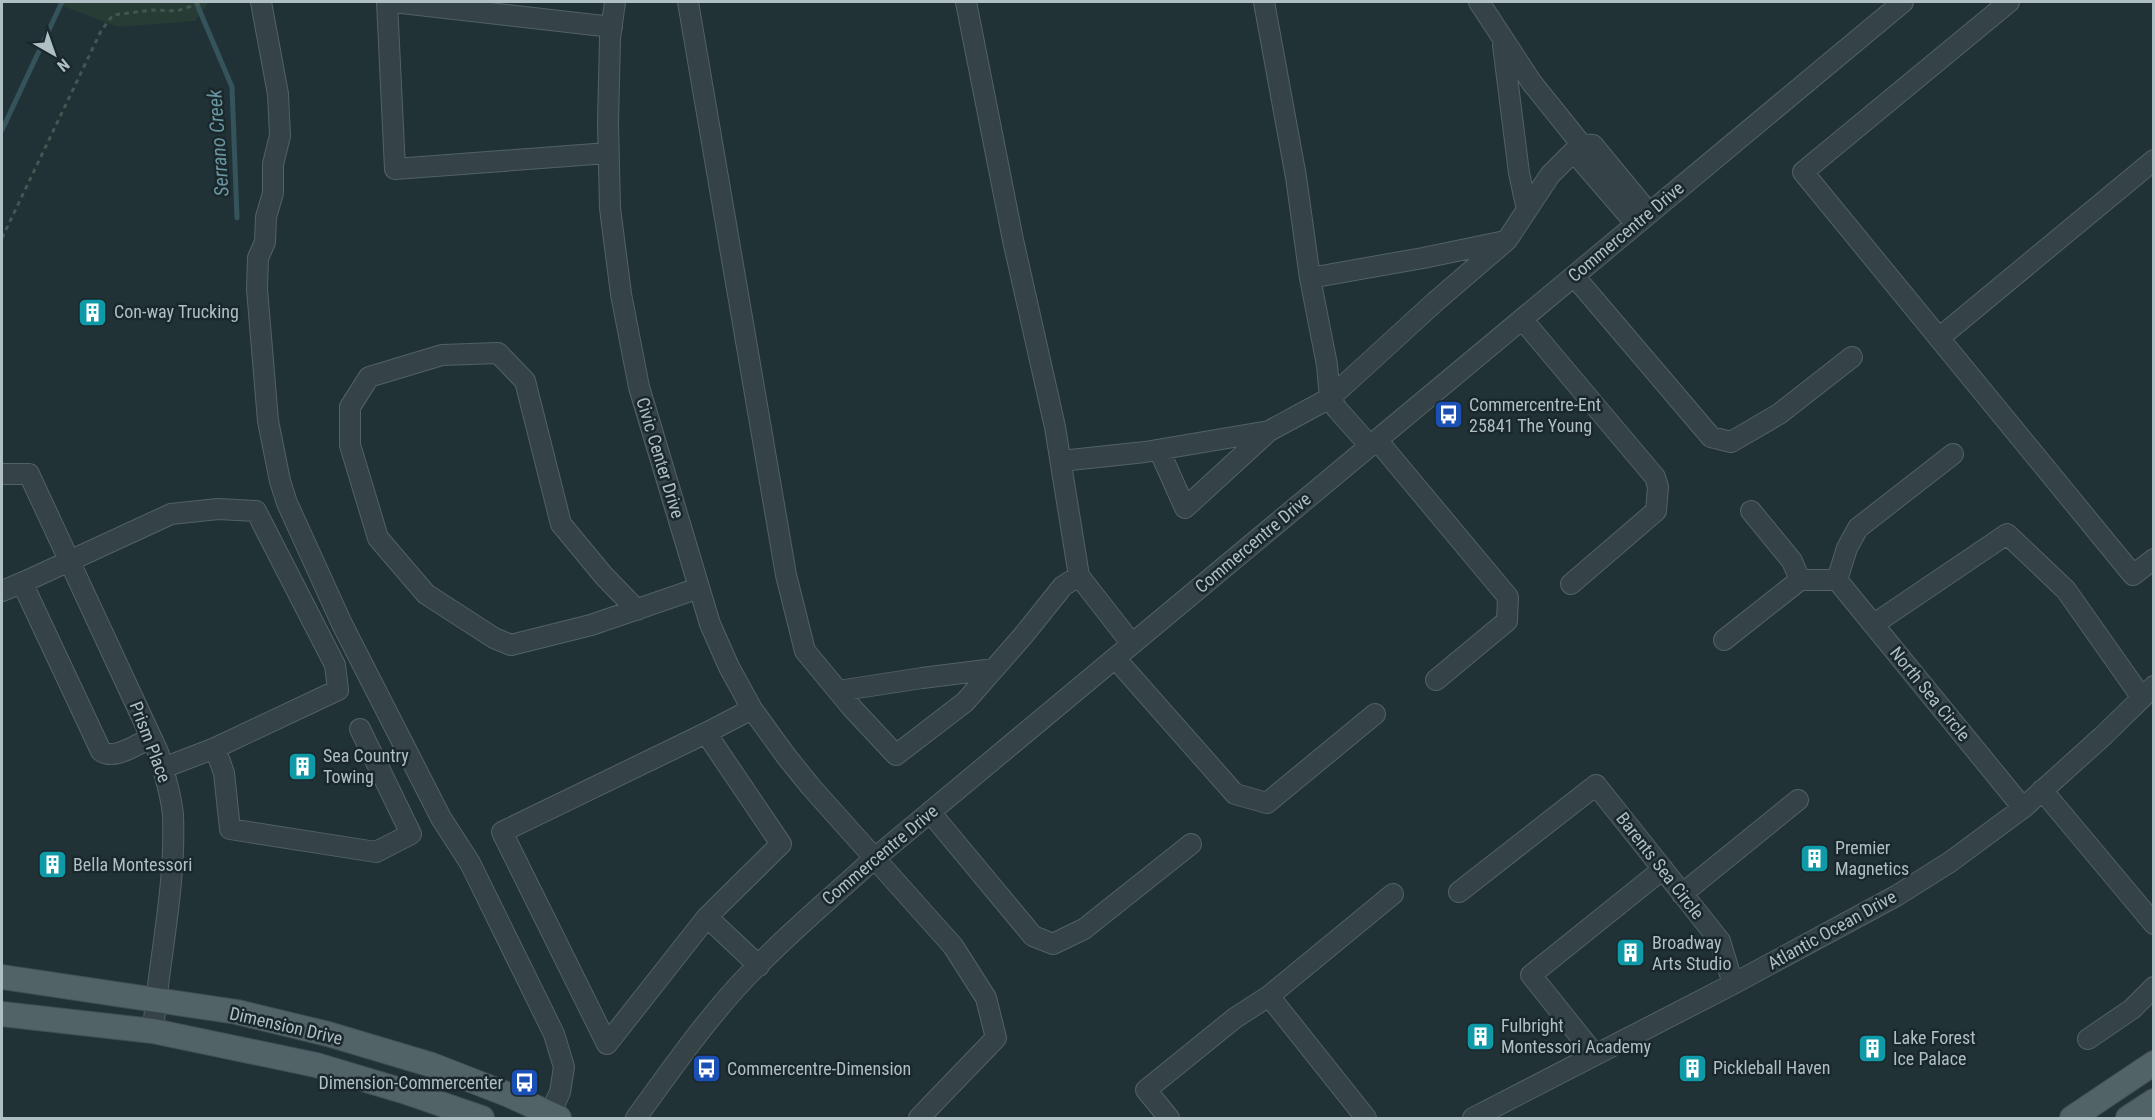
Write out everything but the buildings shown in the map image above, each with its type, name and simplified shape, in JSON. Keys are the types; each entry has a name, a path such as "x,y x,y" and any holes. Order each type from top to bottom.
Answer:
{"main road":[{"name":"Dimension Drive","path":"2,977 237,1012 328,1034 432,1065 555,1116"},
{"name":"Dimension Drive","path":"2,1014 153,1031 316,1065 403,1091 483,1119"},
{"path":"2072,1119 2154,1064"},
{"path":"2128,1119 2154,1101"}],"street":[{"path":"261,2 278,94 279,136 273,164 273,193 266,217 265,242 258,258 257,289 268,421 280,481 287,503 342,624 441,818 470,864 554,1034 564,1067 555,1116"},
{"path":"387,2 395,170 609,153"},
{"path":"393,2 612,27"},
{"name":"Civic Center Drive","path":"615,2 612,27 609,208 619,283 639,387 710,624 729,667 752,709 811,787 952,945 986,998 996,1038 919,1119"},
{"path":"688,2 786,575 805,651 848,690 897,755 965,702 1022,638 1063,586 1080,576"},
{"path":"966,2 1012,240 1055,428 1080,576 1132,644"},
{"path":"1264,2 1296,177 1310,278 1327,365 1330,398 1337,409 1374,443 1508,597 1507,621 1436,680"},
{"path":"1479,2 1532,83 1581,144 1593,146 1643,218"},
{"name":"Commercentre Drive","path":"636,1119 676,1062 737,988 797,926 930,812 1903,2"},
{"path":"2008,2 1803,172 2133,575 2154,559"},
{"path":"1503,39 1519,173 1527,210"},
{"path":"1159,450 1185,508 1269,431 1330,398 1507,240 1550,175 1581,144"},
{"path":"1940,338 2154,160"},
{"path":"1310,278 1507,240"},
{"path":"1574,276 1711,437 1731,442 1779,414 1852,357"},
{"path":"1522,319 1655,477 1658,487 1656,511 1571,584"},
{"path":"637,609 604,576 561,524 525,381 498,353 442,355 369,377 350,407 350,445 378,538 426,594 494,638 511,645 591,625 699,588"},
{"path":"1061,461 1159,450 1269,431"},
{"path":"1724,640 1800,580 1837,580 1847,548 1858,528 1953,454"},
{"name":"Prism Place","path":"2,474 29,474 163,768 172,814 171,880 153,1031"},
{"path":"2,591 70,562 171,514 218,509 256,512 334,665 338,690 215,748 163,768"},
{"path":"1751,511 1792,561 1800,580"},
{"path":"1874,624 2007,534 2066,590 2148,692"},
{"name":"North Sea Circle","path":"1837,580 2023,808"},
{"path":"26,581 26,591 101,751 106,755 114,754 151,738"},
{"path":"1115,658 1235,794 1267,803 1375,714"},
{"path":"848,690 994,669"},
{"name":"Atlantic Ocean Drive","path":"1473,1119 1733,984 1896,896 1950,862 2023,808 2148,692"},
{"path":"706,733 781,844 706,917 607,1044 502,832 752,709"},
{"path":"215,748 224,773 230,829 376,852 411,834 360,729"},
{"name":"Barents Sea Circle","path":"1459,892 1596,785 1720,941 1733,984"},
{"path":"2042,790 2154,924"},
{"path":"1682,894 1798,800"},
{"path":"930,812 1034,936 1053,944 1084,929 1191,844"},
{"path":"1595,1055 1531,975 1663,869"},
{"path":"1169,1119 1146,1090 1235,1018 1269,996 1393,894"},
{"path":"706,917 759,966"},
{"path":"2088,1039 2132,1009 2154,987"},
{"path":"1269,996 1366,1119"}],"path":[{"path":"2,238 100,31 113,15 152,10 177,10 204,2"}],"green space":[{"path":"52,2 209,2 195,21 118,27"}],"waterway":[{"name":"Serrano Creek","path":"2,130 62,2"},
{"name":"Serrano Creek","path":"196,2 232,87 237,218"}],"place":[{"name":"Con-way Trucking","path":"93,312"},
{"name":"Commercentre-Ent 25841 The Young","path":"1448,415"},
{"name":"Sea Country Towing","path":"302,766"},
{"name":"Premier Magnetics","path":"1814,858"},
{"name":"Bella Montessori","path":"52,865"},
{"name":"Broadway Arts Studio","path":"1631,953"},
{"name":"Fulbright Montessori Academy","path":"1480,1036"},
{"name":"Lake Forest Ice Palace","path":"1872,1048"},
{"name":"Pickleball Haven","path":"1692,1068"},
{"name":"Commercentre-Dimension","path":"706,1069"},
{"name":"Dimension-Commercenter","path":"524,1083"}]}
